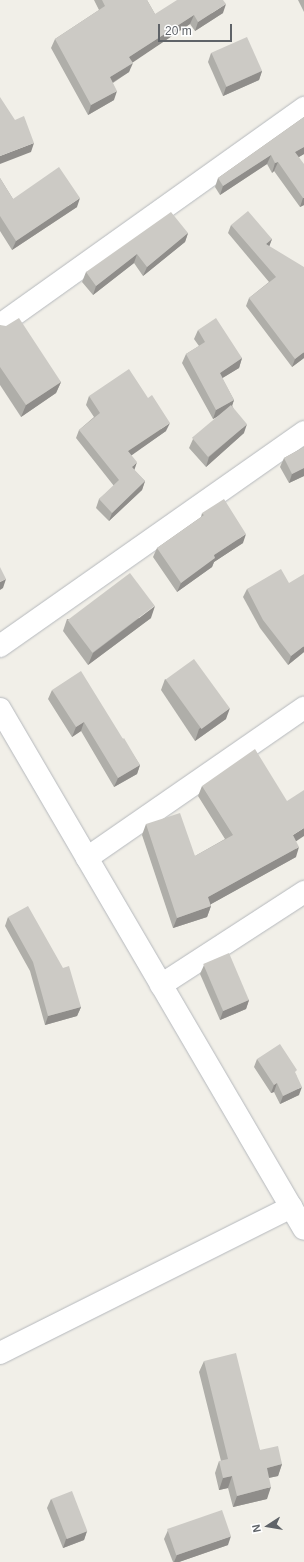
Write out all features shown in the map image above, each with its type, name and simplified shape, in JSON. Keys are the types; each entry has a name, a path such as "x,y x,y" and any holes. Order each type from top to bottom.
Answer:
{"street":[{"path":"0,325 304,108"},
{"path":"0,646 304,432"},
{"path":"87,858 304,708"},
{"path":"0,709 304,1229"},
{"path":"161,985 304,892"},
{"path":"0,1353 291,1207"}],"building":[{"path":"102,0 147,0 155,14 177,0 223,0 226,4 198,22 194,15 129,57 133,63 110,77 117,91 91,105 55,39 105,6"},
{"path":"247,37 262,71 226,87 211,53"},
{"path":"0,97 15,120 24,116 34,143 0,156"},
{"path":"304,117 304,147 295,152 304,164 304,198 278,162 275,163 271,155 223,186 218,178"},
{"path":"59,167 80,198 16,241 0,216 0,178 13,199"},
{"path":"248,211 272,239 266,244 304,267 304,352 295,359 249,298 276,277 231,225"},
{"path":"171,212 188,233 147,267 137,254 96,286 86,272"},
{"path":"19,318 61,382 26,405 0,367 0,325 6,326"},
{"path":"216,318 242,358 220,373 234,400 216,410 186,354 205,342 198,330"},
{"path":"129,369 148,398 152,395 170,423 128,451 137,462 132,467 145,481 112,513 99,499 119,480 79,430 100,413 89,396"},
{"path":"231,405 247,424 208,457 192,438"},
{"path":"304,447 304,468 292,474 284,458"},
{"path":"224,499 246,534 214,555 215,558 181,583 157,548 204,515 202,513"},
{"path":"0,567 6,579 0,582"},
{"path":"281,569 289,583 304,574 304,646 291,656 263,620 247,589"},
{"path":"130,573 155,606 92,653 68,620"},
{"path":"194,659 230,708 202,729 166,680"},
{"path":"81,671 140,765 118,778 84,722 76,727 52,690"},
{"path":"255,749 287,801 304,790 304,828 293,835 299,847 208,897 211,906 177,918 146,824 180,813 195,856 233,835 202,786"},
{"path":"28,906 63,968 69,966 81,1007 48,1016 33,962 8,917"},
{"path":"229,953 249,1000 223,1011 203,964"},
{"path":"280,1044 297,1070 295,1072 302,1087 283,1096 277,1083 274,1085 257,1059"},
{"path":"236,1353 260,1450 278,1446 282,1464 267,1468 271,1487 237,1496 232,1476 223,1478 219,1461 228,1459 204,1361"},
{"path":"72,1491 87,1531 67,1539 51,1499"},
{"path":"222,1510 231,1536 176,1555 167,1529"}]}
